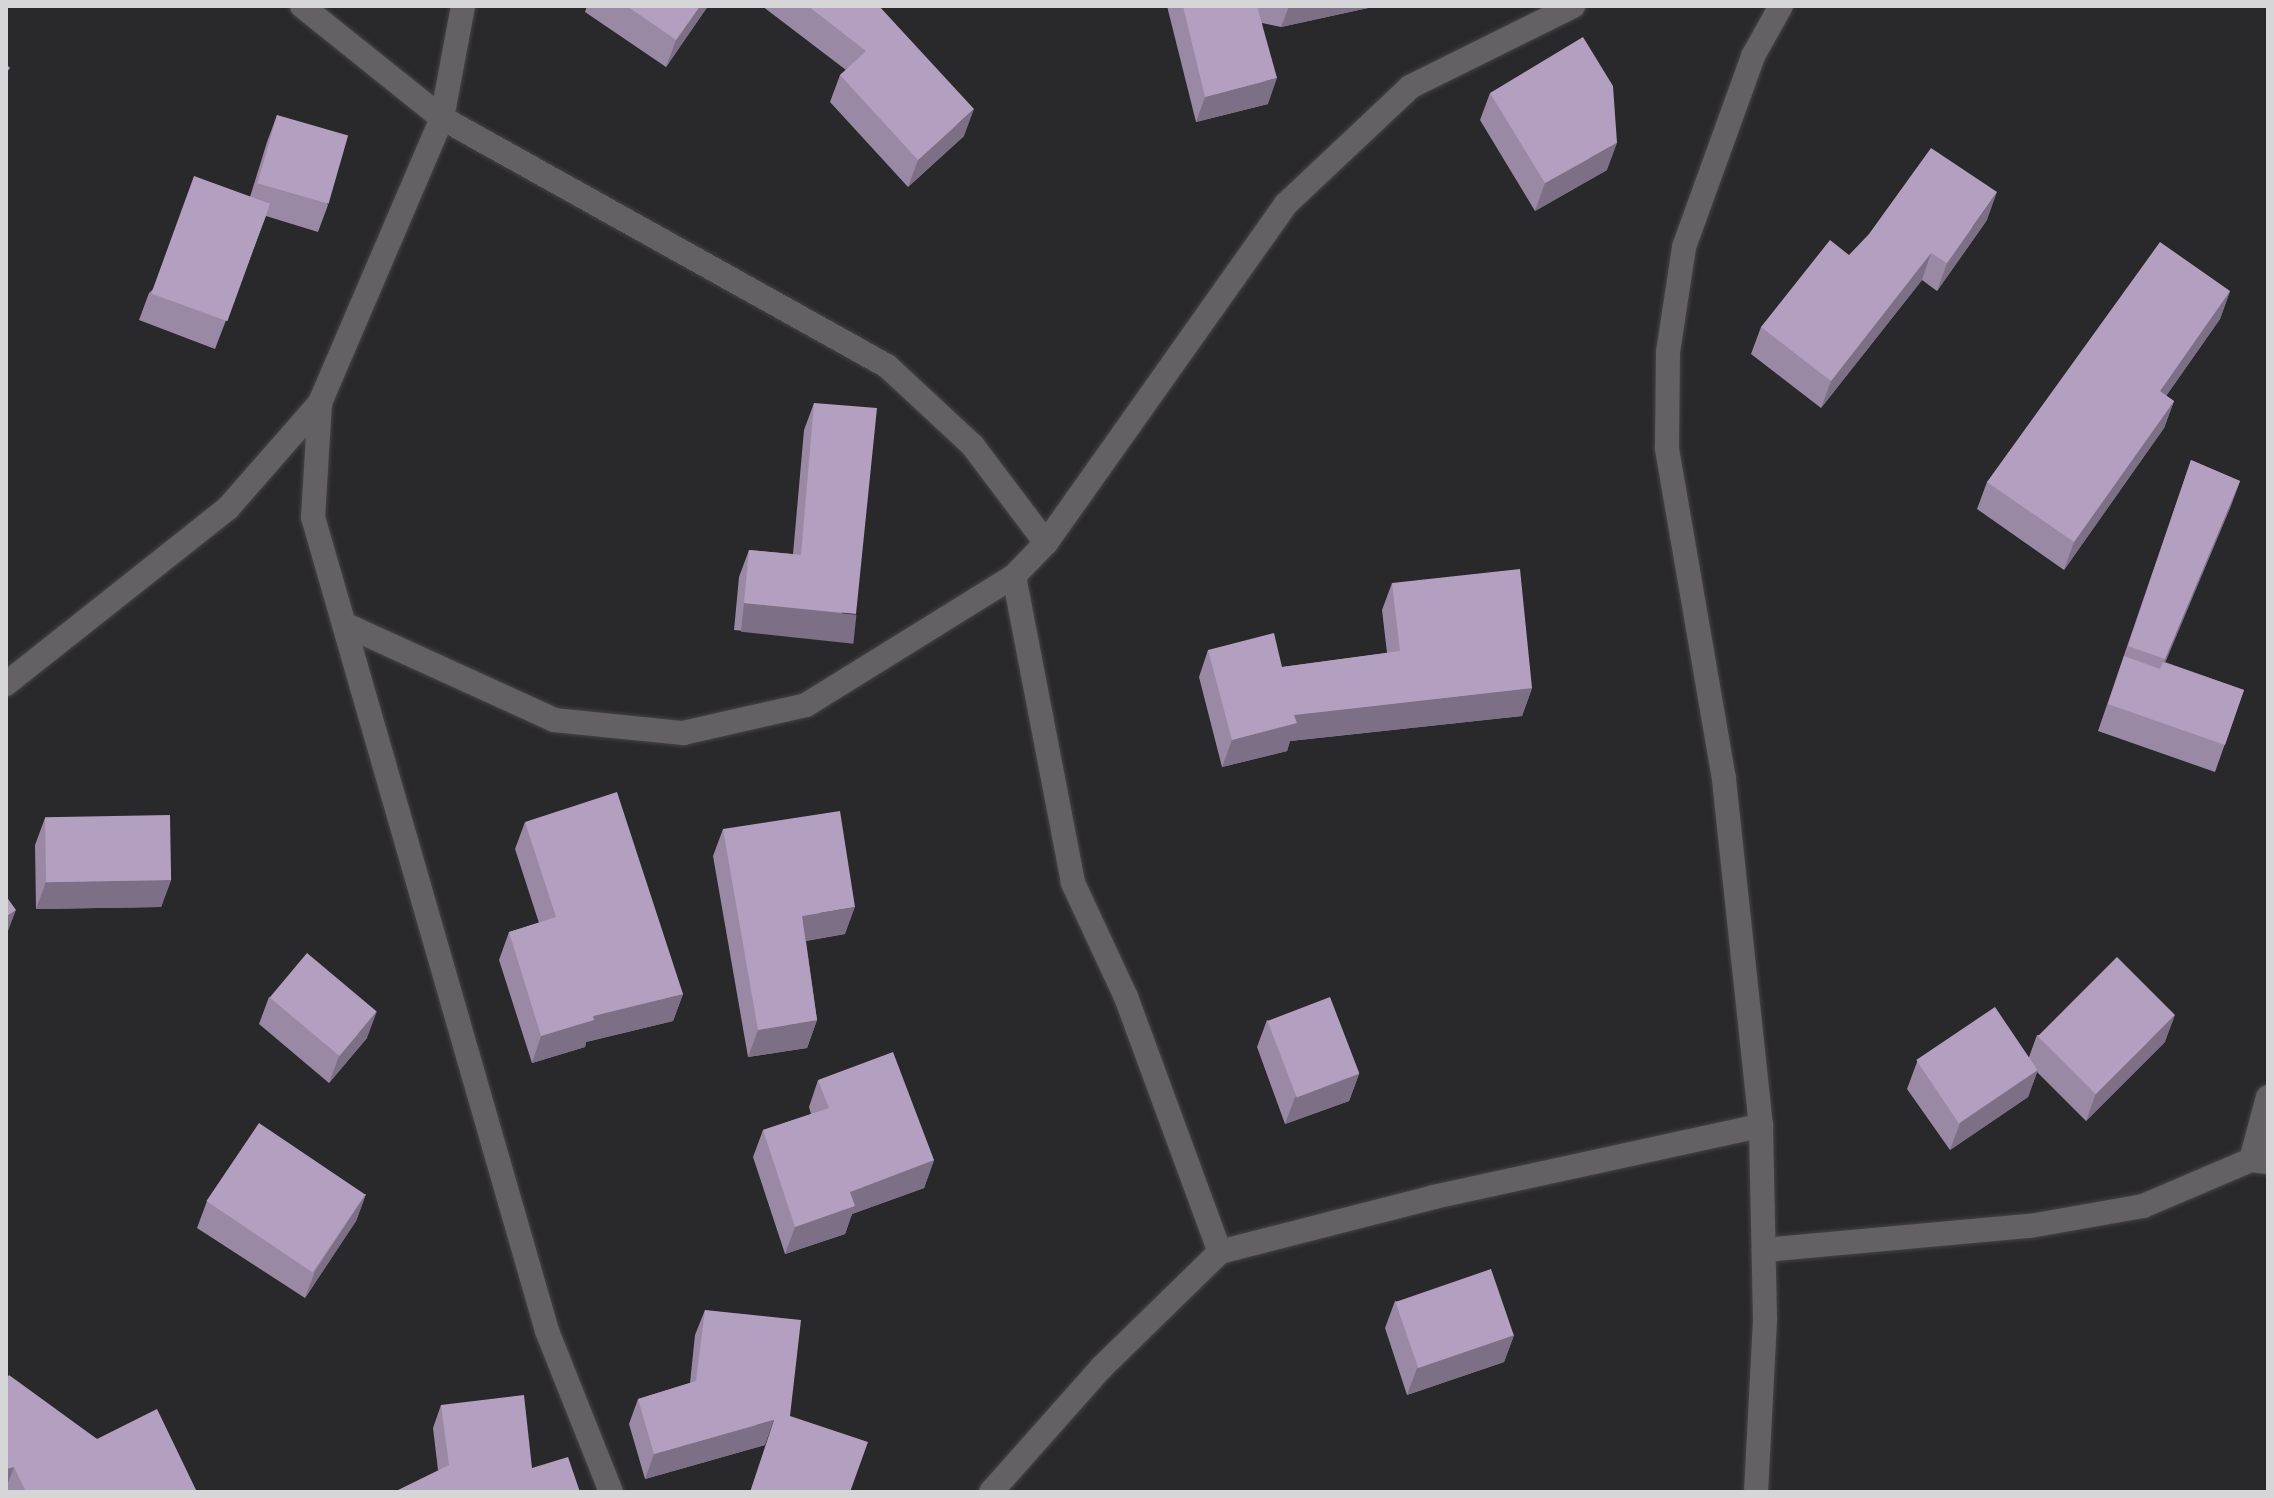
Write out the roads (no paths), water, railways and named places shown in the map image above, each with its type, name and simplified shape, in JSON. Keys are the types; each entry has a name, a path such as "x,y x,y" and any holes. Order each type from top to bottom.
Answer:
{"street":[{"path":"302,6 442,118 887,366 973,446 1046,543"},
{"path":"6,684 228,508 320,403 442,118 463,6"},
{"path":"346,625 554,720 683,733 806,705 1014,576 1046,543 1286,204 1410,87 1573,6"},
{"path":"1756,1492 1764,1250 1761,1126 1724,779 1667,448 1668,352 1684,247 1753,56 1781,6"},
{"path":"320,403 313,517 547,1331 611,1492"},
{"path":"1014,576 1073,883 1126,997 1220,1252"},
{"path":"1764,1250 2030,1226 2143,1206 2260,1161 2268,1097"},
{"path":"991,1492 1102,1367 1220,1252 1434,1197 1761,1126"}]}
